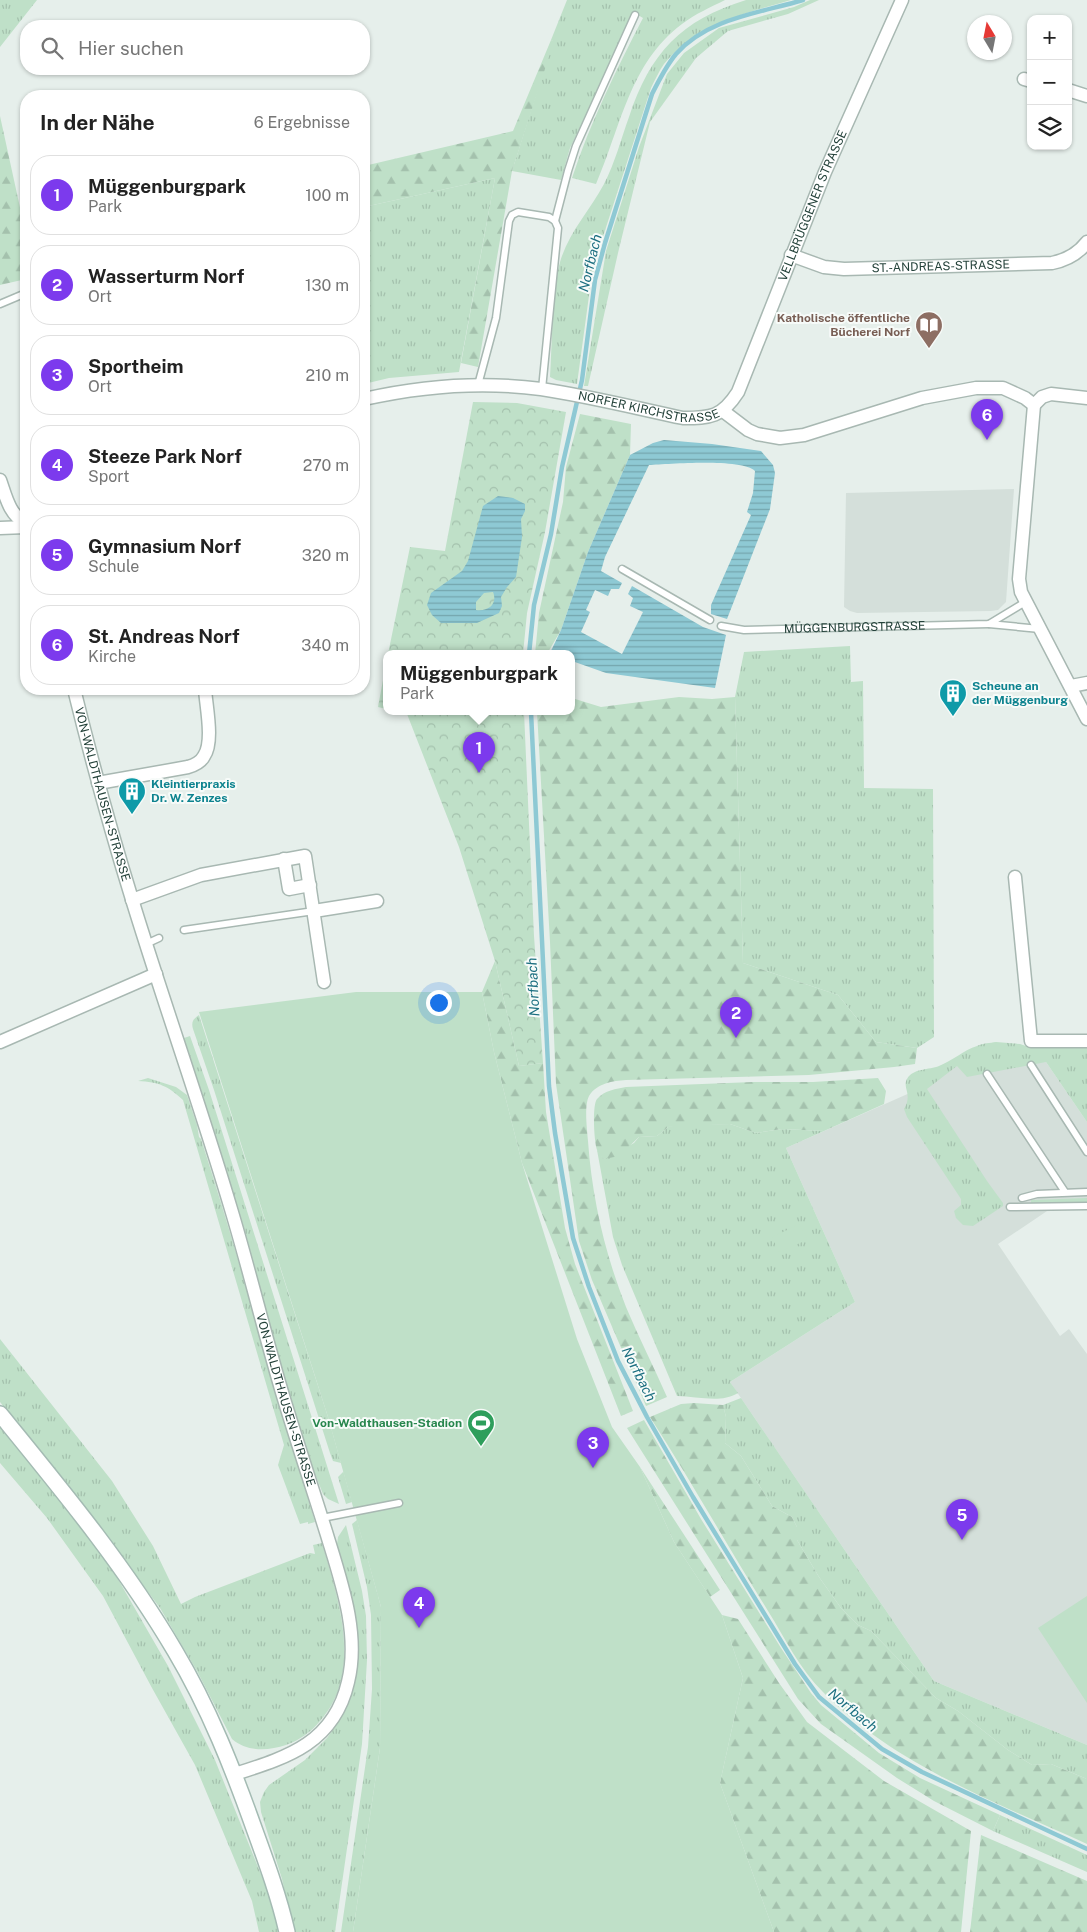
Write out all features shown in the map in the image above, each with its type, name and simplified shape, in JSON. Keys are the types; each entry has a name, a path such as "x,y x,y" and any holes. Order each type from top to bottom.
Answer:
{"main road":[{"path":"0,1414 86,1520 154,1617 197,1691 235,1774 277,1894 287,1932"}],"street":[{"name":"VELLBRÜGGENER STRASSE","path":"723,411 738,392 835,148 902,0"},
{"path":"1072,91 1087,96"},
{"name":"ST.-ANDREAS-STRASSE","path":"791,255 824,267 839,269 1052,263 1074,255 1087,242"},
{"name":"NORFER KIRCHSTRASSE","path":"370,398 426,388 478,385 542,389 682,418 702,417 723,411 748,430 757,434 780,438 804,435 922,398 976,388 1003,388 1019,394 1034,405"},
{"path":"1087,398 1052,394 1042,397 1034,405 1019,579 1021,592 1087,720"},
{"path":"0,480 10,507 14,515 20,520"},
{"path":"0,528 20,526"},
{"path":"1071,686 1087,684"},
{"name":"VON-WALDTHAUSEN-STRASSE","path":"76,695 98,783 132,900 231,1208 273,1362 322,1518 350,1625 351,1662 348,1680 343,1698 334,1716 322,1732 309,1744 277,1760 235,1774"},
{"path":"98,783 188,767 200,761 205,756 208,742 205,695"},
{"path":"132,900 201,875 305,856 324,982"},
{"path":"284,859 289,889 310,886"},
{"path":"1015,877 1031,1040 1087,1041"},
{"path":"314,911 377,901"},
{"path":"0,1042 156,974"}],"lane":[{"path":"555,221 576,146 635,15"},
{"path":"478,385 496,318 509,221 512,215 518,212 549,217 555,221 558,228 542,389"},
{"path":"0,304 20,296"},
{"path":"622,569 710,620"},
{"name":"MÜGGENBURGSTRASSE","path":"989,624 1027,601"},
{"name":"MÜGGENBURGSTRASSE","path":"721,626 744,630 989,624 1041,629"},
{"path":"184,930 314,911"},
{"path":"146,944 159,938"},
{"path":"1031,1065 1087,1152"},
{"path":"986,1074 1065,1192"},
{"path":"1022,1198 1037,1194 1087,1192"},
{"path":"1010,1206 1087,1206"},
{"path":"322,1518 398,1503"}],"shaded area":[{"path":"1014,489 1006,602 998,610 857,613 844,607 846,493"},
{"path":"1046,1062 1087,1122 1087,1209 1050,1209 998,1244 1060,1336 1069,1329 1087,1354 1087,1745 934,1681 730,1382 855,1302 786,1148 912,1092 955,1064"}],"green space":[{"path":"0,0 37,0 20,20 0,47"},
{"path":"567,0 725,0 682,24 664,40 650,58 628,98 596,184 572,178 604,97 643,18 633,12 621,37 613,61 570,148 561,180 512,171 553,41 551,40"},
{"path":"746,0 791,0 738,16 706,30 677,50 662,67 651,88 600,246 591,281 577,384 550,377 554,297 561,259 571,236 608,176 637,94 658,57 686,29 723,8"},
{"path":"810,0 819,0 788,14 728,31 696,58 650,122 588,386 584,386 606,251 639,147 667,74 684,53 719,28 794,7"},
{"path":"551,40 554,41 512,171 478,367 461,363 495,178 370,206 370,165 513,131"},
{"path":"0,116 20,208 20,280 0,285"},
{"path":"495,178 459,372 389,378 370,383 370,206"},
{"path":"473,402 517,403 566,412 545,532 527,613 523,650 389,650 410,547 445,551"},
{"path":"580,414 631,424 630,455 588,552 561,630 549,650 535,650 539,613 563,502 566,467"},
{"path":"850,646 851,682 863,681 864,788 933,789 934,1037 917,1048 876,1042 838,995 743,963 735,697 744,652"},
{"path":"383,680 383,708 378,707"},
{"path":"679,697 712,699 735,697 743,963 838,995 876,1042 917,1048 915,1064 894,1067 809,1075 621,1080 601,1085 592,1092 587,1100 586,1118 593,1184 601,1226 612,1267 626,1307 667,1397 646,1406 592,1280 579,1241 556,1084 537,715 575,715 575,699 601,707"},
{"path":"407,715 524,715 534,936 543,1063 519,1066 495,961 459,847"},
{"path":"495,961 519,1066 543,1063 546,1112 565,1228 575,1264 633,1411 621,1416 522,1163 494,1052 482,992"},
{"name":"Von-Waldthausen-Stadion","path":"356,992 482,992 494,1052 522,1163 577,1339 612,1427 640,1467 674,1542 722,1615 743,1678 720,1783 774,1932 353,1932 380,1748 381,1607 328,1417 199,1012"},
{"path":"199,1015 328,1417 341,1463 333,1461 330,1453 193,1029 193,1021"},
{"path":"190,1036 209,1090 339,1504 328,1499 323,1494 313,1469 280,1364 247,1239 184,1038"},
{"path":"996,1042 1020,1044 1029,1047 1087,1046 1087,1122 1046,1062 967,1077 957,1066 927,1089 1003,1203 1003,1206 973,1226 963,1225 956,1218 954,1211 961,1205 961,1199 907,1117 904,1109 908,1099 906,1082 913,1073 939,1066 979,1045"},
{"path":"148,1078 176,1087 187,1095 231,1235 315,1522 300,1524 278,1465 284,1445 183,1100 173,1091 163,1086 152,1082 138,1081"},
{"path":"878,1078 886,1091 884,1104 824,1131 782,1129 756,1133 730,1124 668,1127 657,1136 639,1137 619,1156 604,1159 596,1146 595,1103 604,1094 615,1089 626,1087 753,1082 813,1082"},
{"path":"730,1124 756,1133 782,1129 824,1131 786,1148 855,1302 730,1382 738,1393 716,1399 677,1396 622,1265 613,1237 597,1150 604,1159 634,1143 639,1137 657,1136 668,1127 678,1125"},
{"path":"1087,1198 1087,1202 1031,1203 1031,1200"},
{"path":"800,1224 807,1240 779,1252 772,1237"},
{"path":"0,1339 112,1481 153,1546 181,1604 310,1553 315,1554 313,1545 322,1543 340,1611 344,1658 341,1680 333,1702 320,1721 309,1732 286,1745 265,1749 244,1746 232,1739 197,1671 160,1608 77,1497 0,1402"},
{"path":"741,1398 934,1681 1087,1745 1087,1779 1051,1764 1032,1765 1008,1750 958,1711 936,1698 871,1631 858,1625 841,1608 819,1577 797,1540 797,1527 792,1517 772,1506 741,1456 725,1443 726,1417 723,1405"},
{"path":"681,1404 723,1405 726,1417 725,1443 741,1456 772,1506 792,1517 797,1527 797,1540 819,1577 841,1608 858,1625 871,1631 936,1698 958,1711 1008,1750 1032,1765 1051,1764 1087,1779 1087,1844 982,1797 914,1761 851,1718 823,1692 807,1674 793,1653 650,1417"},
{"path":"644,1420 701,1519 781,1648 821,1705 879,1753 920,1778 1000,1815 993,1831 934,1801 897,1778 821,1724 798,1699 627,1428"},
{"path":"0,1427 111,1567 168,1666 215,1760 266,1887 279,1932 259,1932 252,1901 195,1765 103,1596 47,1518 0,1463"},
{"path":"640,1467 720,1590 710,1597 674,1542"},
{"path":"343,1470 352,1502 346,1504 338,1477"},
{"path":"357,1520 381,1607 380,1748 353,1932 341,1932 368,1747 372,1689 371,1615 367,1587 352,1524"},
{"path":"346,1525 366,1616 367,1660 362,1744 335,1932 294,1932 282,1879 261,1812 260,1802 269,1785 305,1760 327,1738 339,1721 355,1682 357,1662 345,1576 337,1544 338,1537"},
{"path":"1087,1596 1087,1703 1038,1628"},
{"path":"722,1615 738,1619 779,1683 807,1722 884,1781 971,1831 961,1932 774,1932 720,1783 743,1678"},
{"path":"1000,1815 1087,1855 1087,1872 993,1831"},
{"path":"981,1835 1087,1881 1087,1932 970,1932"}],"water":[{"path":"664,440 761,451 773,465 775,473 770,509 727,619 711,614 711,605 751,515 747,512 753,493 755,471 736,464 721,463 649,465 605,557 601,571 622,583 619,589 611,589 608,596 595,590 586,610 590,612 581,632 622,654 643,612 630,606 633,598 628,594 632,586 703,627 726,635 715,688 606,673 575,662 575,650 551,650 561,630 588,552 630,455 653,443"},
{"path":"498,496 513,498 525,504 525,511 521,519 522,537 516,577 501,597 502,606 499,613 477,623 441,623 432,615 427,605 431,593 462,571 468,561 483,506","holes":["493,592 494,596 491,606 484,610 476,610 476,602 484,593"]}],"waterway":[{"name":"Norfbach","path":"529,650 534,605 551,534 562,467 582,380 595,280 652,94 676,54 703,32 735,18 803,0"},
{"name":"Norfbach","path":"531,715 549,1086 555,1133 573,1238 589,1287 618,1361 647,1417 693,1497 795,1664 819,1697 882,1749 922,1772 1087,1849"}],"place":[{"name":"Katholische öffentliche Bücherei Norf","path":"929,349"},
{"name":"St. Andreas Norf","path":"987,440"},
{"name":"Scheune an der Müggenburg","path":"953,717"},
{"name":"Müggenburgpark","path":"479,773"},
{"name":"Kleintierpraxis Dr. W. Zenzes","path":"132,815"},
{"name":"Wasserturm Norf","path":"736,1038"},
{"name":"Von-Waldthausen-Stadion","path":"481,1447"},
{"name":"Sportheim","path":"593,1468"},
{"name":"Gymnasium Norf","path":"962,1540"},
{"name":"Steeze Park Norf","path":"419,1628"}]}
